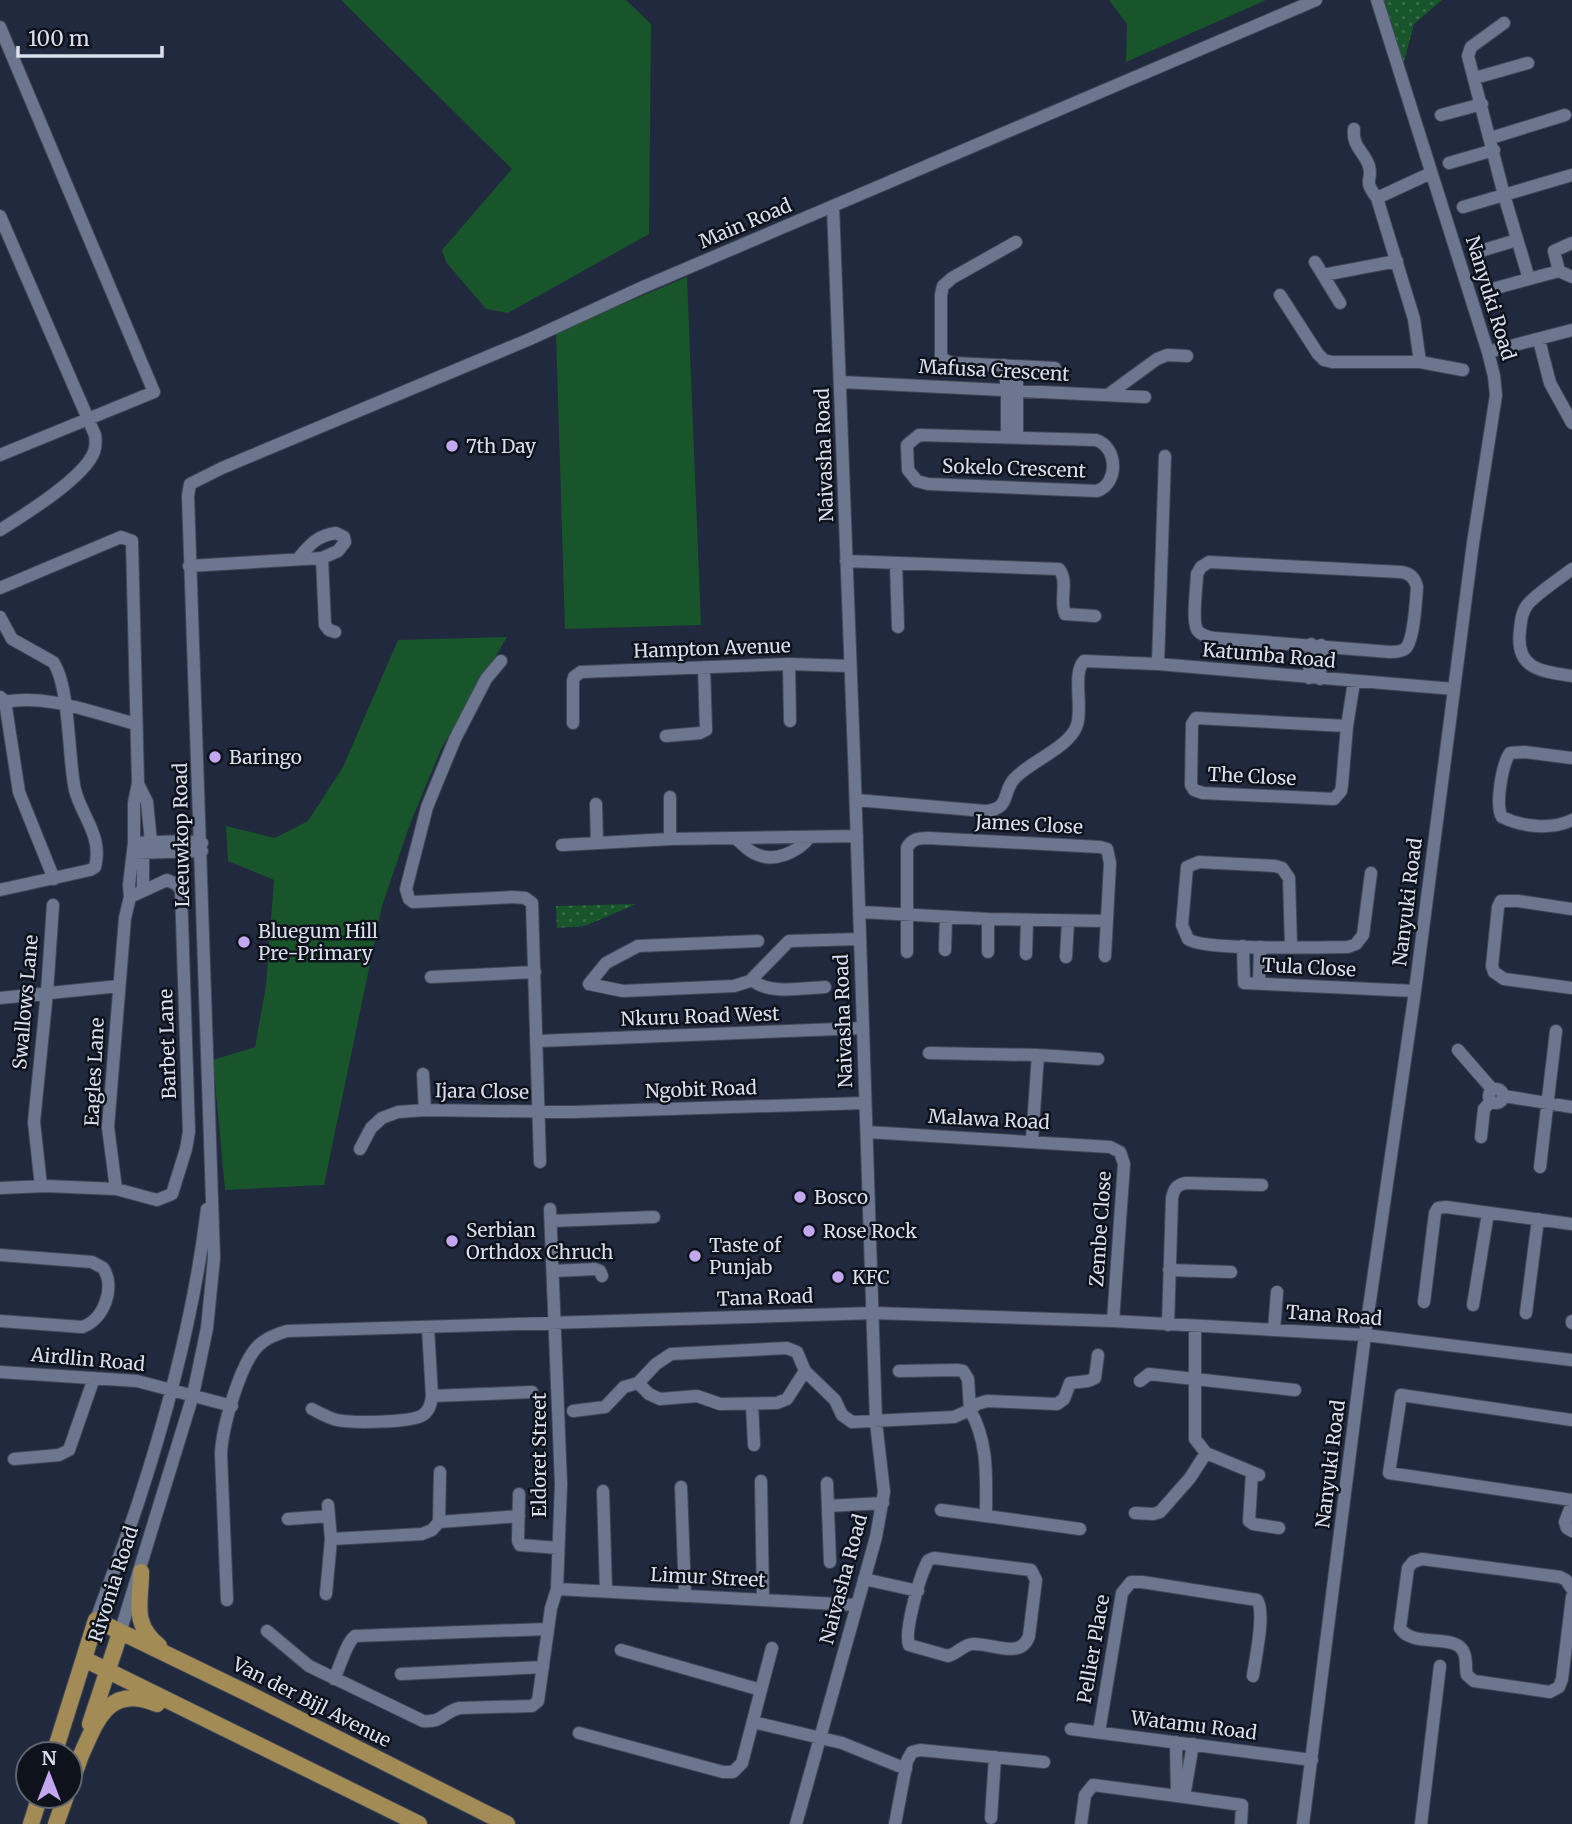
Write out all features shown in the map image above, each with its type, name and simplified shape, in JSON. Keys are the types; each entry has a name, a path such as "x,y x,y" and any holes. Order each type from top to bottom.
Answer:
{"main road":[{"path":"141,1572 139,1616 142,1627 152,1640 170,1655"},
{"name":"Van der Bijl Avenue","path":"96,1620 507,1824"},
{"name":"Rivonia Road","path":"58,1740 96,1620"},
{"name":"Rivonia Road","path":"84,1743 120,1633"},
{"path":"84,1659 419,1824"},
{"path":"84,1750 102,1713 115,1701 130,1697 145,1699 237,1736"}],"street":[{"name":"Main Road","path":"190,484 1316,0"},
{"name":"Nanyuki Road","path":"1303,1824 1366,1335 1415,991 1473,543 1496,395 1488,352 1377,0"},
{"path":"1504,23 1470,50 1468,56 1529,279"},
{"path":"0,27 154,392 0,455"},
{"path":"1475,78 1528,63"},
{"path":"1441,115 1482,104"},
{"path":"1450,163 1565,115"},
{"path":"1354,129 1355,146 1368,165 1367,185 1377,198 1414,319 1420,362"},
{"path":"1377,198 1432,173"},
{"path":"1463,207 1572,175"},
{"name":"Naivasha Road","path":"796,1824 883,1503 876,1422 860,908 833,206"},
{"path":"0,216 96,442 95,450 86,465 64,485 0,530"},
{"path":"1477,252 1517,240"},
{"path":"1016,242 952,278 943,286 941,356 948,362 955,363 1055,368"},
{"path":"1559,271 1554,251 1572,243"},
{"path":"1323,275 1396,261"},
{"path":"1315,262 1340,303"},
{"path":"1489,290 1559,271 1572,277"},
{"path":"1280,295 1324,360 1420,362 1462,370"},
{"path":"1488,352 1572,330"},
{"path":"1539,340 1550,383 1572,423"},
{"path":"1109,394 1157,359 1167,355 1187,356"},
{"name":"Sokelo Crescent","path":"1011,365 1012,437"},
{"name":"Mafusa Crescent","path":"841,382 1145,397"},
{"name":"Sokelo Crescent","path":"919,435 1012,437 1102,442 1112,457 1111,482 1097,491 928,484 917,481 908,471 907,444 919,435"},
{"path":"1158,664 1165,456"},
{"name":"Leeuwkop Road","path":"190,484 189,566 202,847 202,944 210,1185 215,1231 215,1258 207,1328 194,1395"},
{"path":"189,566 322,558 341,548 345,542 342,535 336,533 321,536 313,541 298,559"},
{"path":"0,588 121,537 130,539 134,550 138,783 134,803 143,890"},
{"path":"322,558 325,625 328,631 335,632"},
{"path":"846,561 1059,569 1063,575 1062,604 1065,614 1095,616"},
{"path":"1212,562 1401,572 1414,579 1416,598 1411,638 1406,649 1390,652 1316,645 1214,638 1199,632 1195,621 1199,569 1212,562"},
{"path":"896,563 898,627"},
{"path":"1572,569 1529,603 1521,621 1518,643 1520,653 1534,668 1572,676"},
{"path":"0,617 12,639 55,665 65,706 75,789 95,837 96,865 90,870 54,879 1,888"},
{"path":"1314,679 1316,645"},
{"name":"Katumba Road","path":"1081,663 1093,660 1158,664 1454,689"},
{"path":"501,661 489,674 467,717 427,807 406,893 410,900 418,902 513,897 530,900 534,912 540,1163"},
{"name":"James Close","path":"856,800 985,811 998,809 1002,806 1013,779 1062,743 1075,730 1078,721 1081,663"},
{"path":"789,664 790,721"},
{"name":"Hampton Avenue","path":"573,723 573,681 577,673 585,671 789,664 849,666"},
{"path":"666,736 706,730 704,667"},
{"name":"The Close","path":"1347,726 1196,718 1192,721 1191,785 1194,790 1203,793 1334,799 1341,791 1354,682"},
{"path":"54,879 18,786 2,701 38,701 136,724"},
{"path":"1572,758 1524,752 1510,753 1505,760 1498,807 1502,817 1510,821 1554,826 1572,820"},
{"path":"670,797 670,839"},
{"path":"596,804 597,843"},
{"path":"562,845 670,839 736,839 754,853 772,856 794,852 810,837 857,836"},
{"name":"James Close","path":"908,910 907,848 910,842 915,840 928,838 1100,847 1107,849 1110,855 1107,921"},
{"path":"140,848 202,847"},
{"name":"Eagles Lane","path":"116,1189 108,1127 125,918 130,897 129,885 140,848"},
{"path":"1291,946 1289,878 1282,868 1203,862 1188,866 1185,874 1182,925 1184,934 1193,943 1260,947 1348,947 1359,942 1363,935 1371,873"},
{"name":"Barbet Lane","path":"116,1189 157,1199 172,1194 188,1140 181,890 167,880 130,897"},
{"path":"1572,909 1501,901 1498,907 1492,966 1494,972 1504,979 1572,988"},
{"name":"Swallows Lane","path":"41,1186 34,1122 47,992 52,905"},
{"path":"860,908 908,910 946,917 1107,921 1105,957"},
{"path":"907,952 908,910"},
{"path":"945,950 946,917"},
{"path":"988,919 988,952"},
{"path":"1026,954 1027,920"},
{"path":"1066,957 1068,921"},
{"path":"758,941 638,946 606,963 589,984 633,991 734,986 752,980 786,942 793,939 860,939"},
{"name":"Tula Close","path":"1243,946 1244,983 1415,991"},
{"path":"1259,984 1260,947"},
{"path":"431,977 535,972"},
{"path":"752,980 761,986 773,988 825,987"},
{"path":"0,998 118,986"},
{"name":"Nkuru Road West","path":"538,1041 863,1028"},
{"path":"1540,1167 1556,1031"},
{"path":"1458,1050 1496,1096 1572,1107"},
{"path":"929,1053 1098,1059"},
{"path":"1032,1140 1038,1055"},
{"path":"423,1074 425,1110"},
{"path":"1481,1137 1484,1109 1496,1096"},
{"name":"Ngobit Road","path":"538,1111 865,1103"},
{"name":"Ijara Close","path":"360,1149 371,1128 382,1118 398,1112 538,1111"},
{"name":"Malawa Road","path":"867,1132 1032,1140 1110,1147"},
{"name":"Zembe Close","path":"1110,1147 1120,1152 1124,1164 1113,1321"},
{"path":"1168,1325 1172,1198 1178,1185 1194,1182 1262,1185"},
{"name":"Leeuwkop Road","path":"173,1389 197,1285 210,1185"},
{"path":"0,1188 41,1186 116,1189"},
{"path":"1424,1302 1435,1211 1446,1207 1572,1224"},
{"path":"1473,1305 1488,1213"},
{"name":"Eldoret Street","path":"334,1679 414,1718 431,1722 437,1721 453,1709 536,1704 540,1698 547,1629 557,1589 561,1448 551,1215 654,1217"},
{"path":"1526,1313 1538,1219"},
{"path":"0,1255 92,1262 103,1268 109,1284 102,1313 89,1324 82,1326 0,1321"},
{"path":"553,1270 595,1269 600,1270 602,1276"},
{"path":"1169,1270 1231,1272"},
{"path":"1274,1330 1277,1292"},
{"name":"Tana Road","path":"232,1406 246,1362 256,1348 275,1334 300,1329 428,1328 874,1313 1113,1321 1366,1335 1572,1360"},
{"path":"1195,1326 1195,1439 1206,1453 1255,1474 1249,1521 1252,1524 1279,1528"},
{"path":"312,1409 336,1420 409,1419 426,1413 432,1396 428,1328"},
{"path":"573,1411 605,1407 624,1387 638,1383 663,1358 677,1353 787,1348 797,1352 805,1371 835,1400 844,1417 852,1422 954,1417 987,1401 1057,1404 1064,1399 1070,1383 1095,1378 1098,1355"},
{"path":"638,1383 656,1398 697,1396 715,1403 776,1404 785,1400 805,1371"},
{"path":"900,1371 963,1371 968,1379 970,1410 981,1432 986,1460 986,1516"},
{"name":"Airdlin Road","path":"0,1372 130,1380 173,1389"},
{"path":"1140,1381 1149,1374 1295,1390"},
{"path":"14,1459 65,1453 72,1444 94,1378"},
{"path":"173,1389 232,1406 221,1447 227,1600"},
{"name":"Rivonia Road","path":"96,1620 139,1502 173,1389"},
{"path":"432,1396 532,1392"},
{"name":"Rivonia Road","path":"120,1633 194,1395"},
{"path":"1572,1420 1401,1395 1389,1474 1572,1502 1565,1522 1567,1528 1572,1531"},
{"path":"752,1404 754,1446"},
{"path":"1135,1513 1160,1512 1190,1478 1206,1453"},
{"path":"331,1539 422,1534 432,1530 439,1522 440,1472"},
{"path":"761,1481 763,1599"},
{"path":"827,1483 830,1562"},
{"path":"681,1487 685,1595"},
{"path":"603,1491 606,1590"},
{"path":"519,1494 520,1545 526,1548 558,1548"},
{"path":"828,1506 883,1503"},
{"path":"288,1519 329,1510 331,1539 326,1594"},
{"path":"941,1510 1080,1529"},
{"path":"439,1522 519,1516"},
{"path":"934,1558 1031,1570 1036,1580 1028,1640 1021,1648 1013,1649 970,1644 948,1656 912,1647 908,1643 907,1634 918,1591 926,1564 934,1558"},
{"path":"1572,1589 1566,1580 1560,1577 1422,1559 1413,1562 1408,1568 1400,1622 1402,1632 1409,1636 1450,1642 1459,1646 1465,1655 1467,1675 1474,1681 1544,1692 1555,1689 1560,1683 1570,1638 1572,1597"},
{"path":"864,1579 918,1591"},
{"name":"Pellier Place","path":"1099,1732 1122,1593 1127,1584 1142,1582 1252,1598 1260,1604 1261,1615 1252,1676"},
{"name":"Limur Street","path":"557,1589 856,1605"},
{"path":"267,1631 309,1666 334,1679 348,1642 355,1636 547,1629"},
{"path":"579,1733 728,1773 742,1763 772,1648"},
{"path":"621,1650 761,1690"},
{"path":"1421,1824 1440,1666"},
{"path":"401,1674 543,1667"},
{"path":"753,1722 850,1746 905,1769"},
{"name":"Watamu Road","path":"1071,1730 1312,1760"},
{"path":"1176,1742 1182,1769 1180,1796"},
{"path":"1182,1769 1193,1744"},
{"path":"895,1824 905,1769 910,1756 916,1751 1044,1762"},
{"path":"990,1818 995,1756"},
{"path":"1081,1824 1087,1790 1093,1785 1242,1805 1241,1824"}],"green space":[{"path":"341,0 626,0 651,24 649,234 508,313 486,309 446,262 442,250 512,169"},
{"path":"1109,0 1266,0 1126,62 1127,24"},
{"path":"1380,0 1442,0 1414,24 1403,65"},
{"path":"687,277 701,625 565,629 556,332"},
{"path":"507,637 441,749 410,824 382,906 324,1185 225,1190 213,1060 255,1047 266,986 274,880 228,861 226,826 275,838 308,821 343,767 398,640"},
{"path":"636,904 585,926 557,928 556,906"}],"place":[{"name":"7th Day","path":"452,446"},
{"name":"Baringo","path":"215,757"},
{"name":"Bluegum Hill Pre-Primary","path":"244,942"},
{"name":"Bosco","path":"800,1197"},
{"name":"Rose Rock","path":"809,1231"},
{"name":"Serbian Orthdox Chruch","path":"452,1241"},
{"name":"Taste of Punjab","path":"695,1256"},
{"name":"KFC","path":"838,1277"}]}
